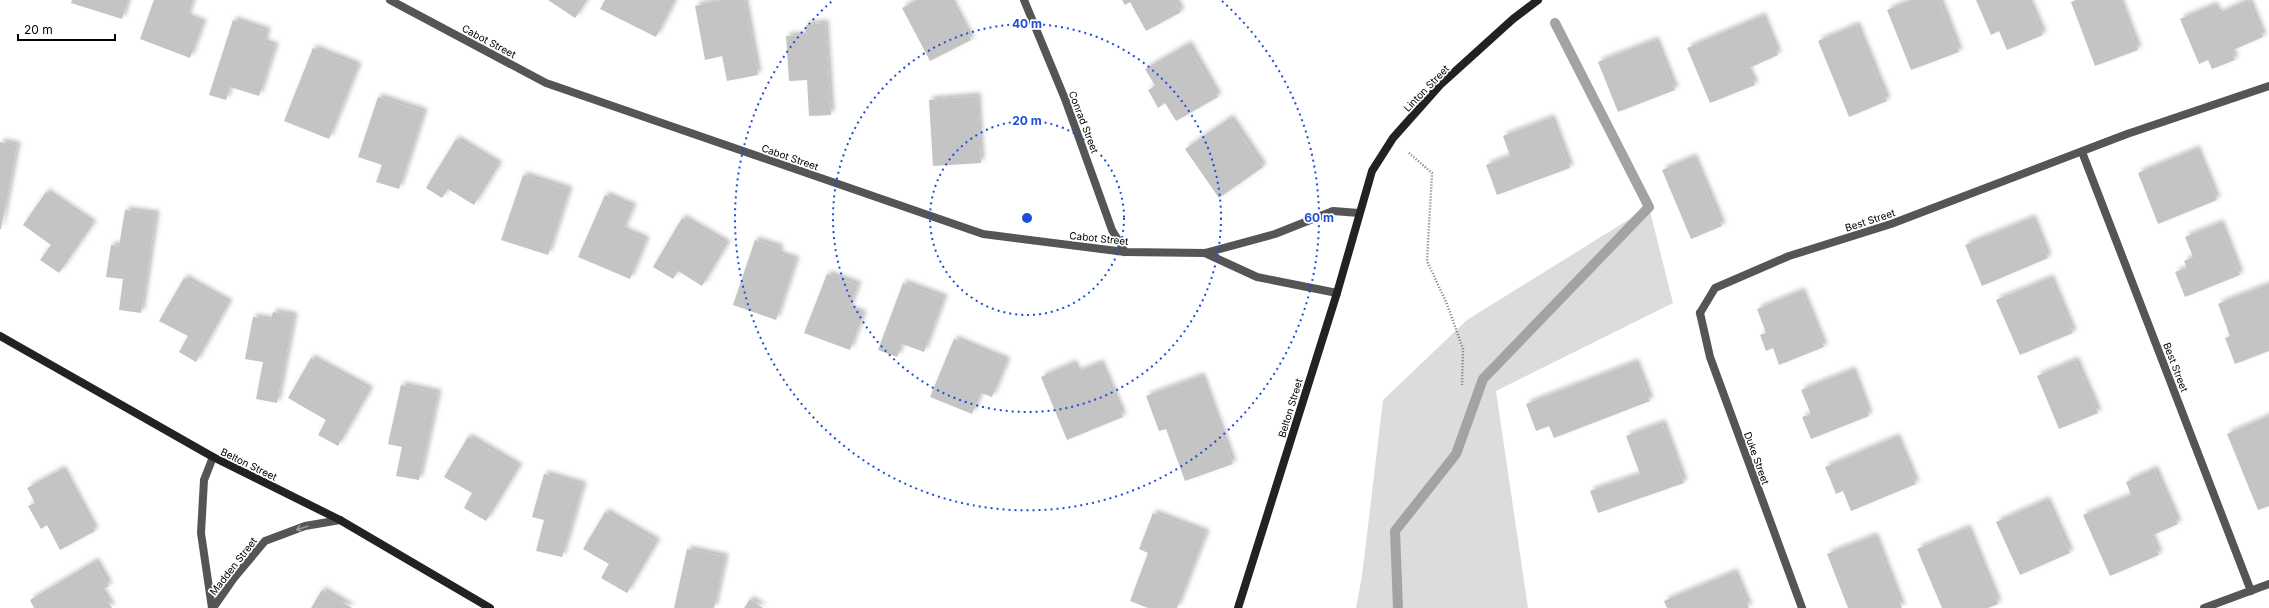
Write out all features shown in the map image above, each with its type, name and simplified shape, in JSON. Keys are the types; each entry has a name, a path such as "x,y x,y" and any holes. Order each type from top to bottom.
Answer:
{"street":[{"name":"Cabot Street","path":"390,0 546,83 983,234 1124,252 1205,253 1275,234 1333,211 1360,213"},
{"name":"Conrad Street","path":"1024,0 1065,100 1112,230 1124,252"},
{"name":"Linton Street","path":"1360,213 1372,171 1393,138 1440,85 1513,19 1538,0"},
{"name":"Best Street","path":"1700,313 1715,288 1789,256 1891,224 2127,134 2269,86"},
{"name":"Best Street","path":"2082,152 2251,591"},
{"name":"Belton Street","path":"1238,608 1337,292 1360,213"},
{"name":"Cabot Street","path":"1205,253 1257,277 1337,292"},
{"name":"Duke Street","path":"1700,313 1712,364 1802,608"},
{"name":"Belton Street","path":"0,336 213,457 340,520 490,608"},
{"name":"Madden Street","path":"213,457 204,480 201,534 213,608"},
{"name":"Madden Street","path":"213,608 265,541 305,526 340,520"},
{"path":"2204,608 2269,584"}],"path":[{"path":"1393,138 1432,173 1427,261 1447,304 1463,349 1462,385"}],"shaded area":[{"path":"1649,207 1673,303 1496,391 1528,608 1356,608 1362,576 1383,400 1467,320"}],"building":[{"path":"72,0 128,0 122,19 71,3"},
{"path":"154,0 193,0 187,17 203,23 190,58 140,39"},
{"path":"548,0 587,0 575,18"},
{"path":"605,0 675,0 656,37 600,9"},
{"path":"723,0 744,0 758,75 727,81 722,56 705,60 695,6"},
{"path":"917,0 950,0 971,40 930,61 902,8"},
{"path":"1122,0 1175,0 1181,12 1146,31 1130,2 1125,5"},
{"path":"1912,0 1939,0 1959,52 1911,70 1887,10"},
{"path":"1976,0 2028,0 2043,35 2007,50 1999,31 1991,35"},
{"path":"2076,0 2119,0 2138,50 2095,66 2071,2"},
{"path":"2248,0 2263,37 2231,51 2235,60 2212,69 2208,60 2199,64 2180,19 2214,5 2218,14"},
{"path":"1762,16 1778,55 1747,69 1755,85 1710,103 1687,48"},
{"path":"233,20 267,31 264,43 275,46 259,96 230,87 226,100 209,95"},
{"path":"825,23 831,115 809,116 807,80 789,81 786,36 806,35 806,25"},
{"path":"1856,25 1887,101 1849,117 1818,41"},
{"path":"1655,40 1675,90 1618,112 1598,62"},
{"path":"1188,44 1218,97 1176,121 1165,103 1158,108 1148,90 1155,86 1145,69"},
{"path":"313,48 358,66 329,139 284,121"},
{"path":"977,96 981,163 933,166 929,100"},
{"path":"378,97 424,112 399,189 376,182 382,165 358,157"},
{"path":"1230,118 1263,167 1219,198 1185,149"},
{"path":"1551,118 1570,168 1497,195 1486,165 1510,156 1503,136"},
{"path":"456,139 499,165 474,205 448,189 442,198 426,188"},
{"path":"0,142 17,145 1,229 0,229"},
{"path":"2196,149 2217,200 2158,224 2138,173"},
{"path":"1693,157 1722,226 1691,239 1662,170"},
{"path":"523,175 569,190 548,255 501,240"},
{"path":"46,192 93,224 59,273 40,260 51,245 23,225"},
{"path":"605,195 633,207 623,230 646,240 630,279 578,257"},
{"path":"125,210 156,214 141,313 119,310 123,279 106,277 111,245 119,246"},
{"path":"682,218 727,244 702,286 678,271 673,279 653,267"},
{"path":"2032,218 2048,258 1982,286 1965,245"},
{"path":"2220,223 2240,275 2185,297 2175,272 2187,268 2184,261 2193,257 2185,237"},
{"path":"755,240 780,248 778,254 796,260 776,320 733,305"},
{"path":"827,274 858,285 849,309 863,314 850,350 804,333"},
{"path":"184,278 229,303 196,362 179,352 188,336 159,321"},
{"path":"2050,278 2073,333 2020,355 1996,300"},
{"path":"903,283 944,298 924,352 902,344 897,357 878,350"},
{"path":"2269,284 2269,351 2235,364 2225,338 2230,336 2218,304"},
{"path":"1801,291 1824,347 1779,365 1773,348 1766,351 1760,335 1766,333 1757,309"},
{"path":"273,312 294,316 277,403 256,399 263,362 245,359 253,317 271,320"},
{"path":"954,339 1007,361 992,397 981,393 972,414 930,397"},
{"path":"311,358 370,390 338,446 318,435 326,420 288,398"},
{"path":"2075,360 2098,413 2059,429 2037,376"},
{"path":"1635,362 1650,401 1554,438 1549,426 1536,431 1526,404"},
{"path":"1073,363 1077,372 1100,363 1123,417 1067,440 1041,377"},
{"path":"1852,370 1869,416 1811,439 1802,417 1811,414 1801,390"},
{"path":"1201,376 1233,464 1185,481 1166,429 1159,431 1146,396"},
{"path":"401,385 438,393 419,480 396,476 402,447 388,444"},
{"path":"2269,416 2269,506 2258,510 2227,434"},
{"path":"1662,423 1684,483 1598,513 1590,491 1640,474 1626,436"},
{"path":"468,437 519,467 486,521 464,508 472,493 444,477"},
{"path":"1896,437 1916,484 1851,511 1843,491 1836,494 1825,467"},
{"path":"62,469 95,531 60,550 47,525 41,529 28,506 35,503 27,488"},
{"path":"2154,469 2178,524 2151,536 2159,555 2110,576 2083,515 2131,495 2126,482"},
{"path":"544,474 583,485 562,557 536,551 544,520 532,517"},
{"path":"2046,500 2070,553 2020,575 1996,522"},
{"path":"605,512 657,542 627,593 601,578 609,564 583,549"},
{"path":"1153,513 1206,533 1177,608 1148,608 1130,601 1148,553 1139,549"},
{"path":"1967,528 1998,604 1988,608 1942,608 1917,549"},
{"path":"1874,536 1902,608 1848,608 1827,554"},
{"path":"687,549 725,557 714,608 674,608"},
{"path":"95,561 109,586 101,590 112,608 34,608 30,600"},
{"path":"1734,572 1749,608 1667,608 1664,601"},
{"path":"322,590 352,608 311,608"},
{"path":"750,599 763,608 744,608"}],"waterway":[{"path":"1398,608 1395,531 1456,454 1483,379 1649,207 1555,23"}]}
